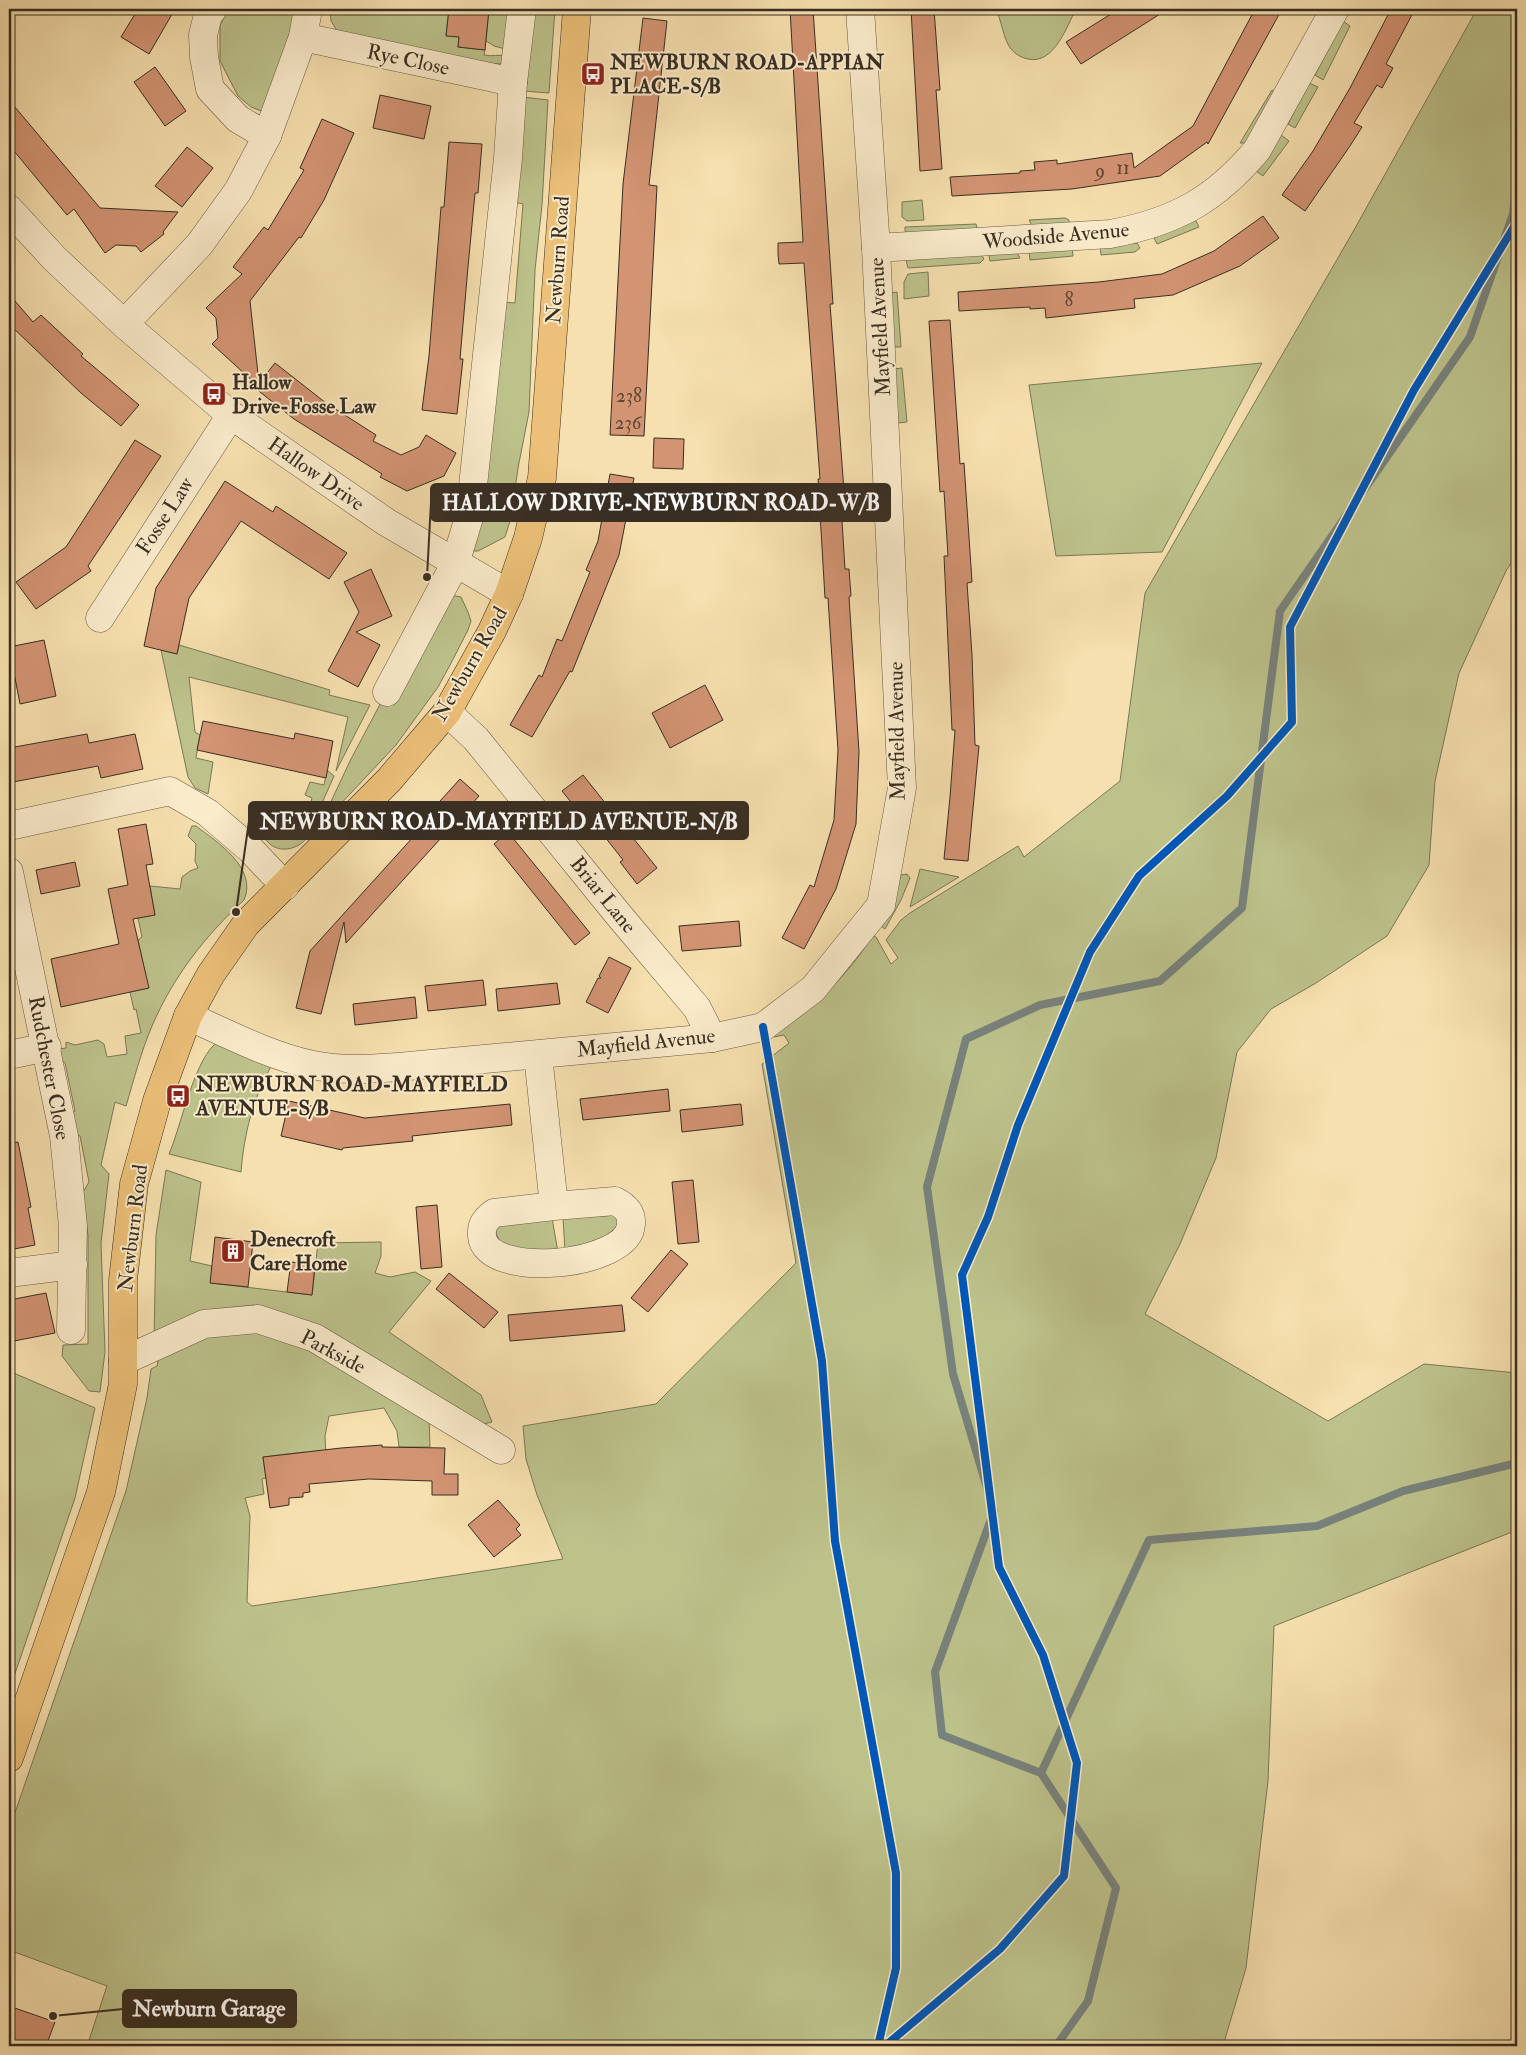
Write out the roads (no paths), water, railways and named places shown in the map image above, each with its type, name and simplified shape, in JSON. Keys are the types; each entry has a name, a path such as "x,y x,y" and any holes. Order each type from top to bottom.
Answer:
{"main road":[{"name":"Newburn Road","path":"9,1758 101,1492 123,1384 123,1280 134,1184 157,1101 188,1016 211,974 246,924 390,780 447,712 492,632 509,594 528,538 542,478 577,9"}],"street":[{"path":"213,9 208,14 203,35 204,57 210,88 238,119 267,136"},
{"path":"124,324 199,245 238,191 267,136 303,38 308,9"},
{"path":"387,692 455,564 470,514 522,9"},
{"name":"Mayfield Avenue","path":"188,1016 284,1057 313,1065 366,1070 712,1038 763,1027 813,989 881,904 902,788 876,248 860,9"},
{"name":"Woodside Avenue","path":"876,248 1110,234 1142,228 1168,220 1217,190 1241,169 1257,150 1335,9"},
{"name":"Rye Close","path":"303,38 513,82"},
{"name":"Hallow Drive","path":"9,209 54,258 124,324 231,415 386,522 509,594"},
{"name":"Fosse Law","path":"100,618 231,415"},
{"name":"Briar Lane","path":"447,712 476,739 617,913 697,1008 712,1038"},
{"path":"9,826 170,791 208,813 250,849 285,886"},
{"name":"Rudchester Close","path":"9,872 64,1136 74,1226 71,1330"},
{"path":"9,1055 47,1048"},
{"path":"538,1054 554,1206"},
{"path":"615,1201 624,1205 630,1213 632,1226 626,1239 615,1246 587,1257 560,1263 542,1264 503,1258 491,1253 482,1241 482,1228 486,1219 494,1213 554,1206 615,1201"},
{"path":"9,1273 73,1265"},
{"name":"Parkside","path":"123,1361 204,1324 258,1319 315,1338 501,1450"}],"waterway":[{"path":"1056,2046 1088,2001 1116,1888 1041,1773 942,1735 935,1672 994,1511 953,1374 927,1187 966,1039 1040,1005 1160,981 1242,908 1280,611 1470,337 1513,214 1517,179"},
{"path":"1041,1773 1149,1540 1317,1526 1403,1491 1517,1463"}],"place":[{"name":"NEWBURN ROAD-APPIAN PLACE-S/B","path":"593,74"},
{"name":"Hallow Drive-Fosse Law","path":"214,394"},
{"name":"HALLOW DRIVE-NEWBURN ROAD-W/B","path":"427,577"},
{"name":"NEWBURN ROAD-MAYFIELD AVENUE-N/B","path":"236,912"},
{"name":"NEWBURN ROAD-MAYFIELD AVENUE-S/B","path":"178,1096"},
{"name":"Denecroft Care Home","path":"233,1251"},
{"name":"Newburn Garage","path":"53,2016"}]}
